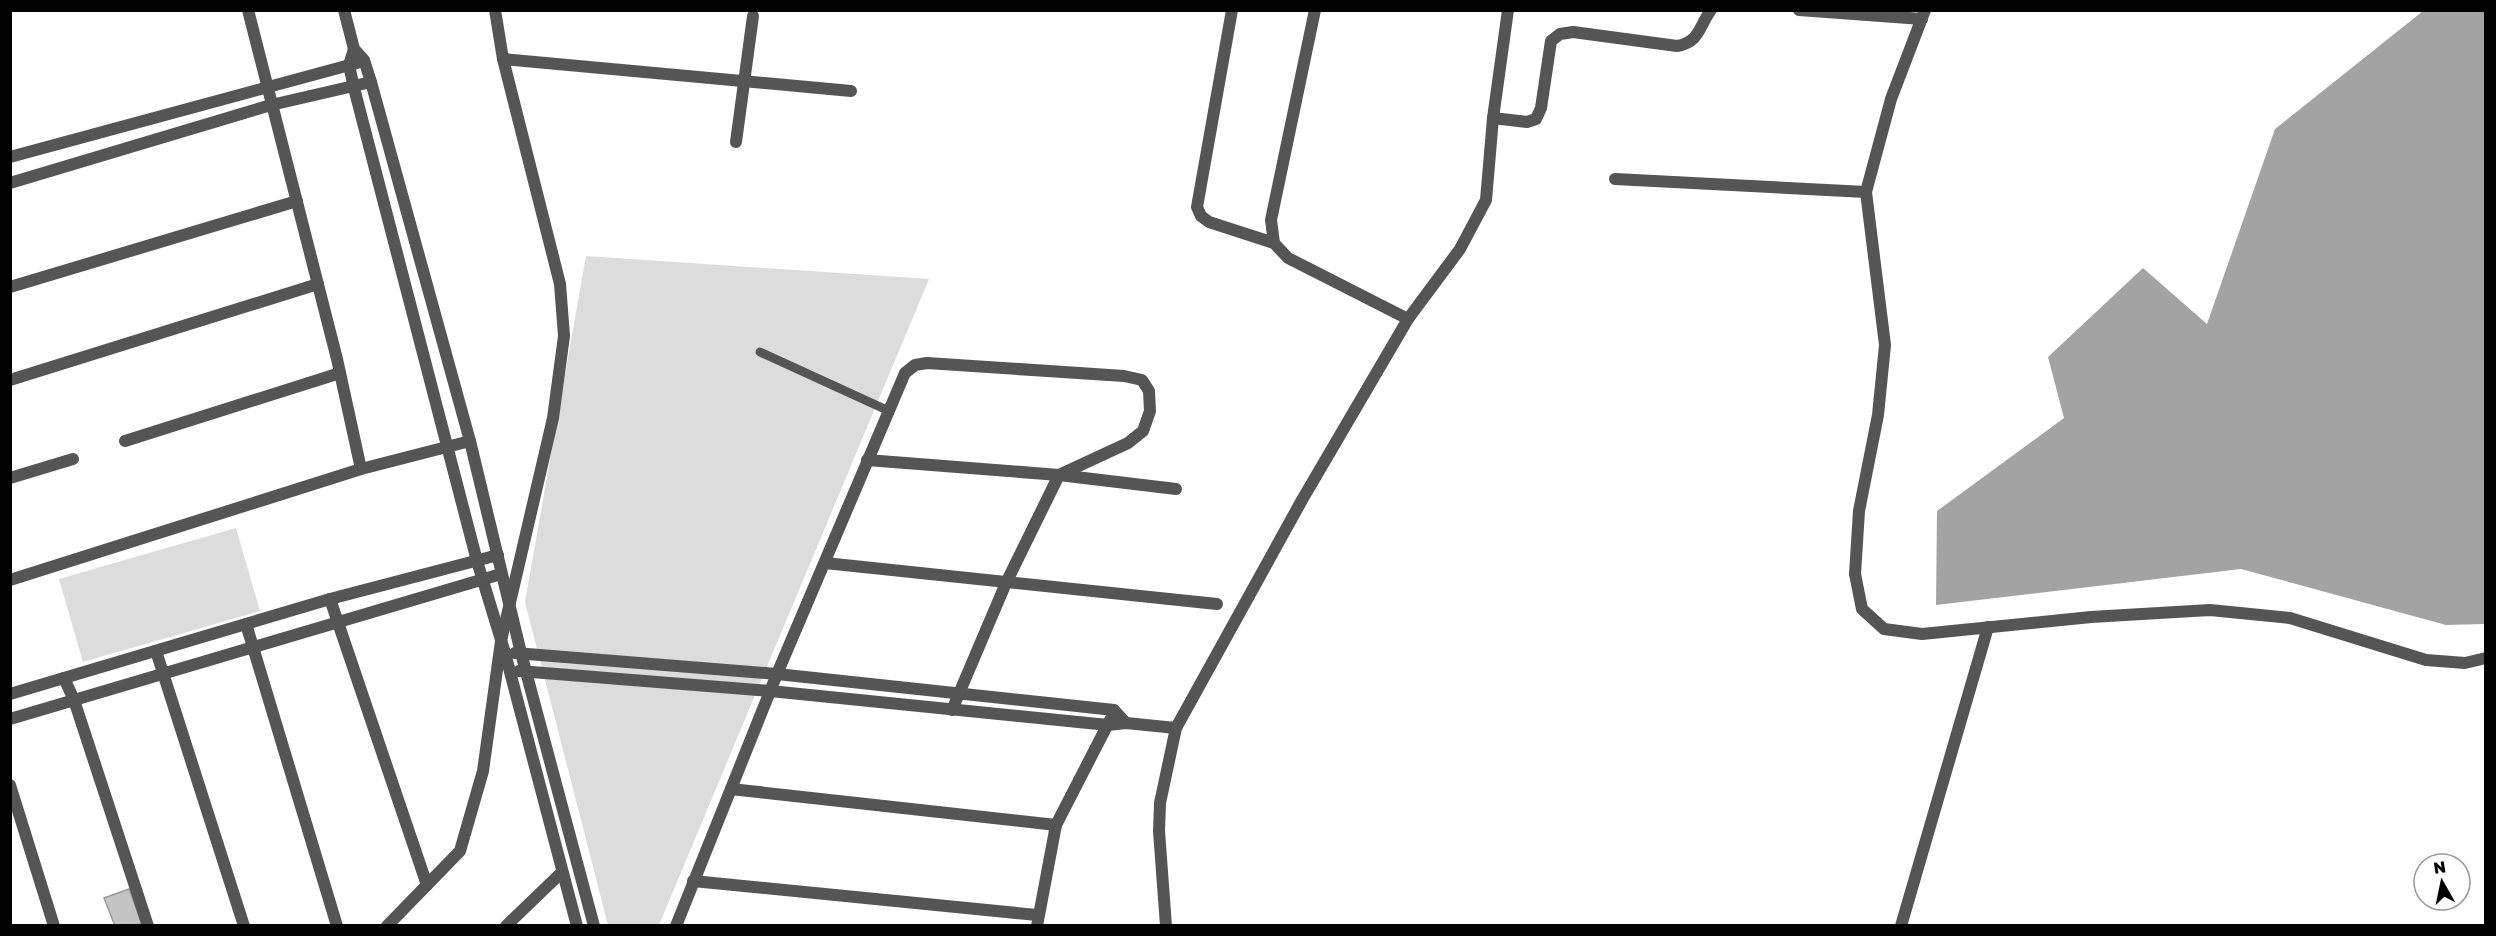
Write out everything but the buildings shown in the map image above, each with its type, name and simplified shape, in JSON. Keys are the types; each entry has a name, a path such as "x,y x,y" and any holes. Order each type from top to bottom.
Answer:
{"street":[{"path":"248,10 340,373 361,469"},
{"path":"344,10 354,49 364,60 371,82 470,441 521,653 594,926"},
{"path":"387,926 460,851 483,771 501,641 553,418 564,336 560,284 503,59 495,10"},
{"path":"1232,10 1197,207 1200,216 1209,222 1275,243"},
{"path":"1315,10 1271,220 1275,243 1288,258 1408,319"},
{"path":"1166,926 1159,822 1176,728 1302,500 1408,319 1460,249 1486,200 1493,118 1508,10"},
{"path":"1493,118 1527,122 1536,119 1541,108 1551,41 1560,34 1573,32 1677,46 1689,44 1700,33 1710,10"},
{"path":"1799,10 1923,15 1891,99 1866,192 1885,345 1878,414 1859,511 1855,574 1862,609 1884,629 1922,634 2091,617 2210,610 2290,618 2426,660 2465,663 2486,658"},
{"path":"736,142 753,16"},
{"path":"354,49 349,65 354,88 450,447 477,561 505,653 561,873 577,926"},
{"path":"503,59 851,91"},
{"path":"10,157 364,60"},
{"path":"10,183 271,105 354,88 371,82"},
{"path":"1615,179 1866,192"},
{"path":"10,286 297,201"},
{"path":"10,380 318,284"},
{"path":"676,926 777,674 905,373 915,365 927,363 1124,376 1142,380 1149,391 1150,411 1143,431 1128,443 1059,475 1006,583 952,710"},
{"path":"125,441 340,373"},
{"path":"10,580 361,469 470,441"},
{"path":"10,478 73,459"},
{"path":"867,459 1059,475 1176,489"},
{"path":"10,694 330,599 498,555"},
{"path":"825,563 1217,604"},
{"path":"10,718 501,574"},
{"path":"330,599 427,885"},
{"path":"246,624 337,926"},
{"path":"1901,926 1988,627"},
{"path":"156,651 244,926"},
{"path":"505,653 777,674 1114,710 1126,723"},
{"path":"509,671 526,670 770,691 1108,725 1126,723 1176,728"},
{"path":"64,678 74,700 148,926"},
{"path":"693,881 1037,920 1056,825 1114,710"},
{"path":"10,785 54,926"},
{"path":"731,789 1056,825"},
{"path":"506,926 561,873"}],"lane":[{"path":"760,352 889,411"}],"shaded area":[{"path":"2423,11 2485,11 2485,624 2446,625 2241,569 1936,605 1937,511 2064,418 2048,357 2143,268 2207,324 2275,129"},
{"path":"586,256 929,279 659,925 608,925 525,602"},
{"path":"236,528 260,611 83,662 59,579"}]}
